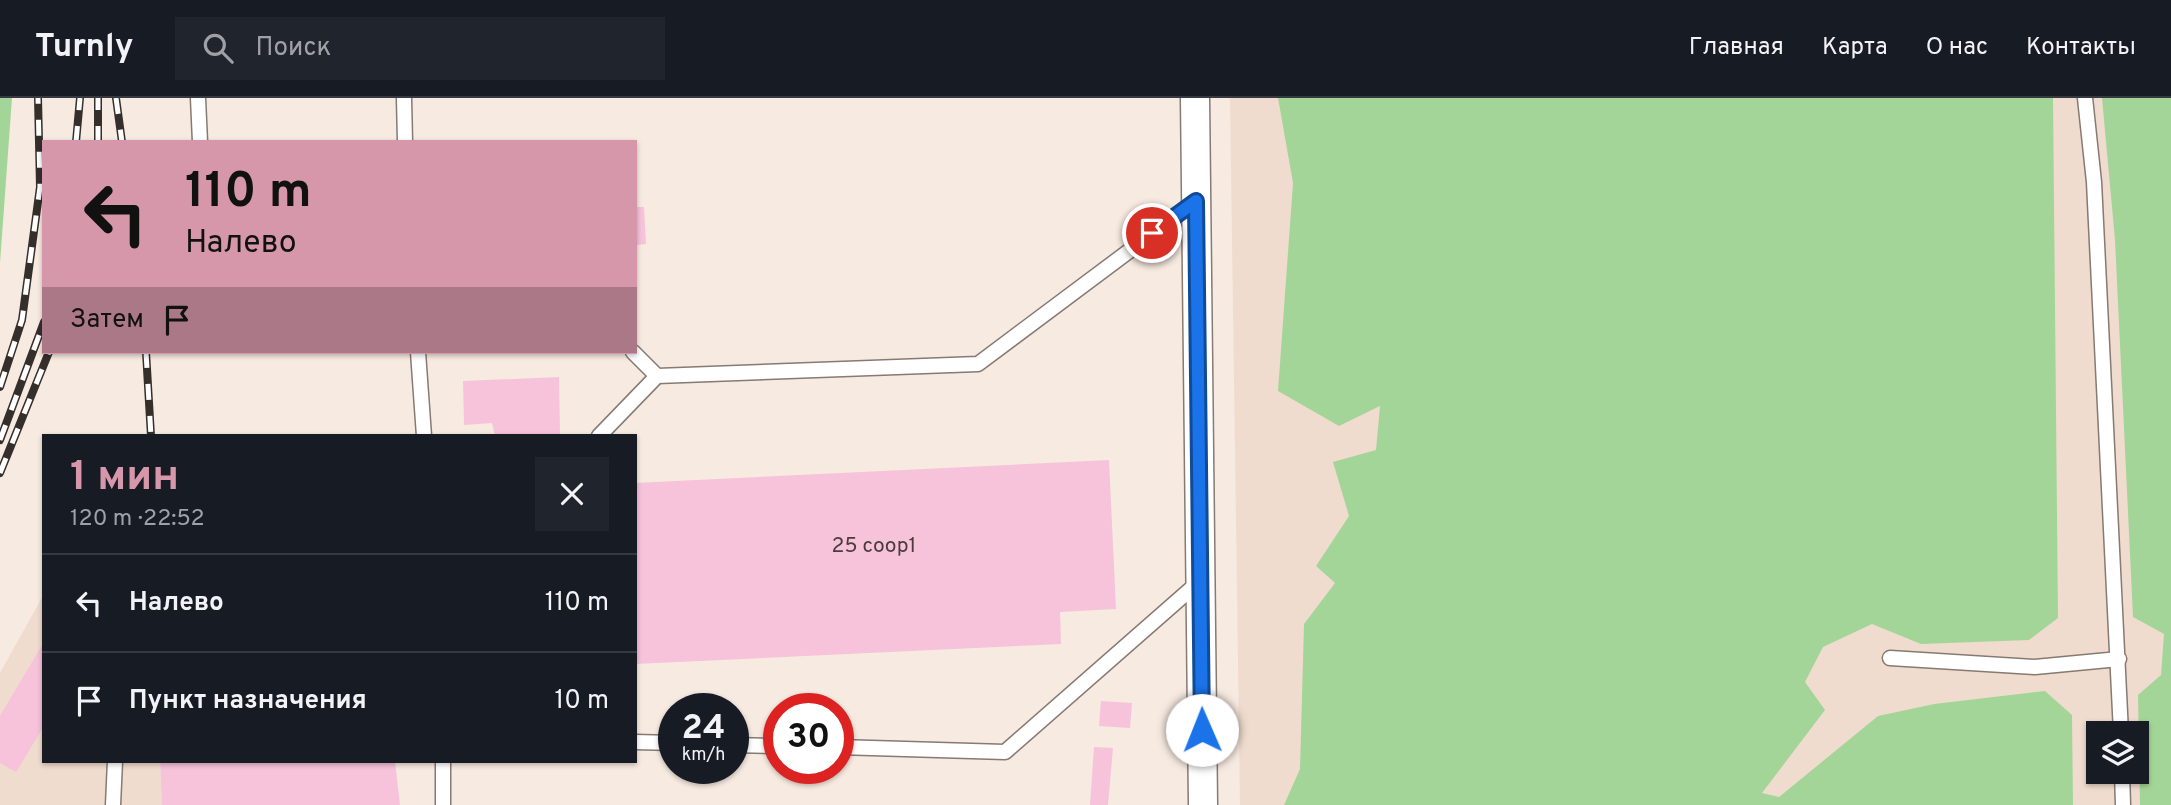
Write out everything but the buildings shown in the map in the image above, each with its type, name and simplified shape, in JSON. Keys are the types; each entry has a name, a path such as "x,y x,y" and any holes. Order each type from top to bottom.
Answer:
{"street":[{"path":"1195,98 1203,805"}],"lane":[{"path":"198,98 200,140"},
{"path":"404,98 405,140"},
{"path":"2085,98 2094,195 2122,721"},
{"path":"601,434 657,376 978,364 1196,201"},
{"path":"418,354 424,434"},
{"path":"635,354 657,376"},
{"path":"854,747 1005,752 1201,580"},
{"path":"1890,658 2035,667 2119,659"},
{"path":"637,742 658,743"},
{"path":"113,805 115,763"},
{"path":"443,763 443,805"},
{"path":"2122,784 2123,805"}],"shaded area":[{"path":"1230,98 2171,98 2171,805 1240,805"},
{"path":"42,598 42,763 160,763 162,805 0,805 0,673"}],"green space":[{"path":"0,98 12,98 0,263"},
{"path":"1278,98 2053,98 2058,618 2029,640 1921,644 1872,624 1823,647 1805,682 1825,710 1762,793 1779,797 1878,716 1934,704 2045,691 2072,715 2073,805 1284,805 1300,769 1304,624 1335,583 1316,566 1349,516 1333,462 1376,450 1380,406 1339,426 1278,391 1293,183"},
{"path":"2102,98 2171,98 2171,805 2140,805 2140,784 2149,784 2149,721 2138,721 2138,695 2161,675 2164,634 2133,617 2115,240"}],"railway":[{"path":"0,387 22,320 40,187 38,98"},
{"path":"76,140 80,98"},
{"path":"98,98 98,140"},
{"path":"116,98 122,140"},
{"path":"0,440 42,327"},
{"path":"0,473 48,354"},
{"path":"146,354 151,434"}],"route":[{"path":"1152,233 1196,201 1202,730"}]}
